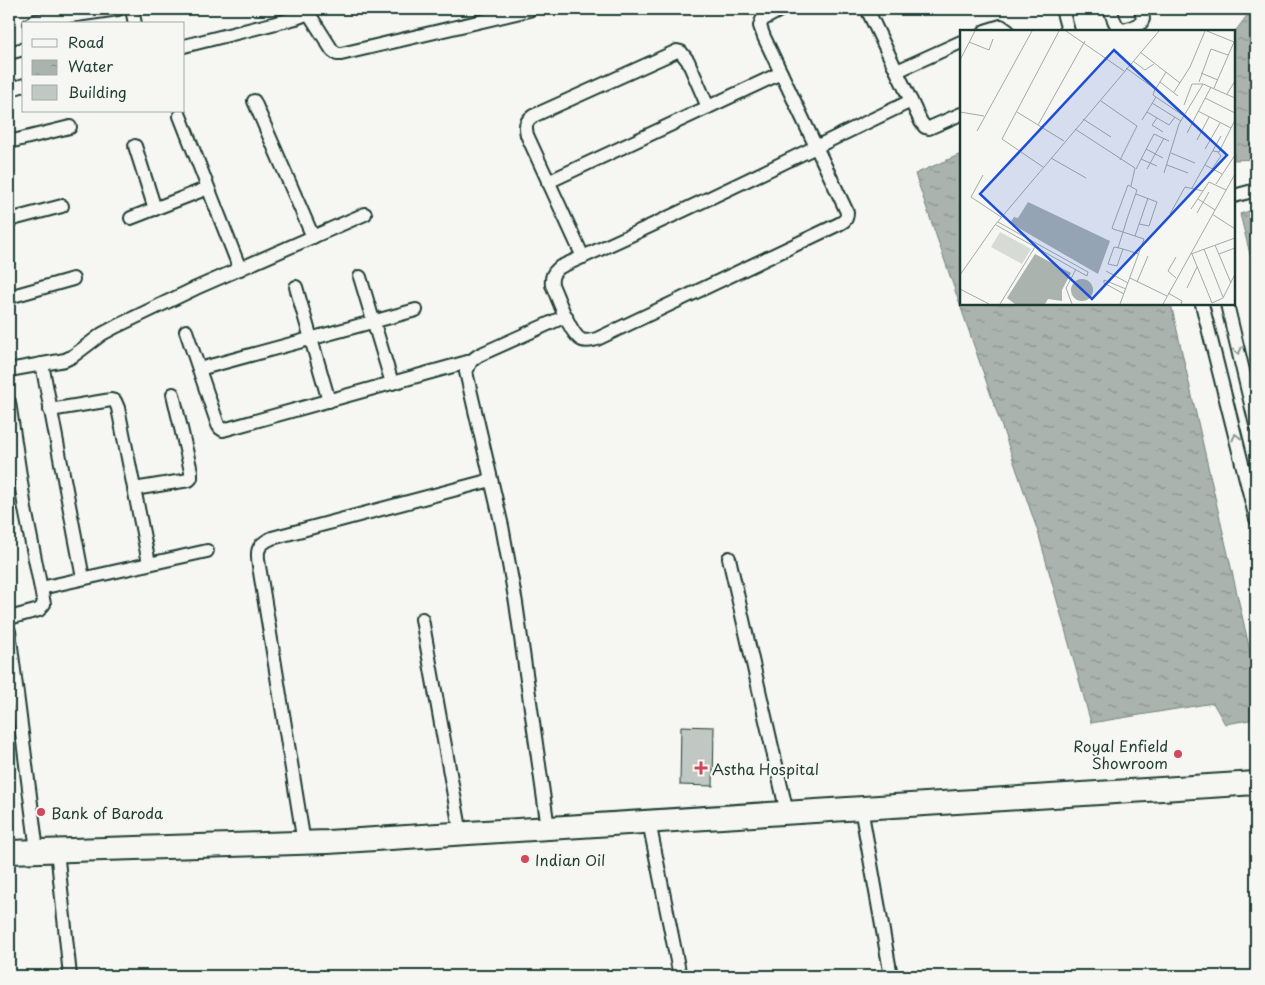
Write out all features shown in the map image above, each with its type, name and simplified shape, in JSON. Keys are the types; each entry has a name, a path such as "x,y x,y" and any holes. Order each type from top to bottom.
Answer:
{"highway":[{"path":"9,852 304,843 1256,783"}],"street":[{"path":"33,22 118,9"},
{"path":"132,9 135,22"},
{"path":"782,9 762,20 760,26 781,73 816,147 847,212 847,217 844,221 597,339 581,340 574,332 552,285 551,278 553,273 560,267 736,187 816,147 911,101"},
{"path":"867,9 925,127 929,128 960,114"},
{"path":"1062,9 1068,30"},
{"path":"1110,9 1118,28 1126,30 1141,23 1143,19 1141,9"},
{"path":"185,46 291,20 308,11 332,50 337,54 341,54 528,10"},
{"path":"988,30 1001,26 1007,30"},
{"path":"897,71 960,42"},
{"path":"9,53 22,50"},
{"path":"583,257 527,135 525,127 528,120 533,116 677,51 681,52 688,61 708,107"},
{"path":"548,182 781,73"},
{"path":"9,90 22,86"},
{"path":"254,101 313,237"},
{"path":"180,116 240,269"},
{"path":"9,142 70,127"},
{"path":"135,146 155,209"},
{"path":"132,218 208,188"},
{"path":"1235,196 1256,190"},
{"path":"9,220 62,206"},
{"path":"9,370 65,360 117,326 365,214"},
{"path":"360,277 392,383"},
{"path":"9,298 72,279"},
{"path":"296,287 329,401"},
{"path":"1202,305 1254,497 1256,519"},
{"path":"1227,305 1256,425"},
{"path":"199,370 416,310"},
{"path":"186,331 218,424 223,430 471,361 479,355 566,316"},
{"path":"471,361 466,372 467,380 502,526 521,631 548,828"},
{"path":"42,364 83,578"},
{"path":"134,489 191,478 173,394"},
{"path":"50,410 111,400 116,401 149,563"},
{"path":"9,402 25,509 44,604 42,607 9,618"},
{"path":"304,843 257,557 259,548 263,543 272,538 491,480"},
{"path":"40,588 207,551"},
{"path":"729,558 787,813"},
{"path":"422,619 461,834"},
{"path":"9,631 70,976"},
{"path":"861,808 891,976"},
{"path":"649,822 680,976"}],"water":[{"path":"1256,12 1256,159 1235,160 1235,32 1249,13"},
{"path":"960,154 960,305 915,174"},
{"path":"1256,209 1256,278 1240,214"},
{"path":"960,305 1171,305 1256,677 1256,719 1225,724 1213,703 1091,723 1038,532"}],"building":[{"path":"681,726 714,727 713,786 680,785"}],"place":[{"name":"Royal Enfield Showroom","path":"1178,754"},
{"name":"Astha Hospital","path":"701,768"},
{"name":"Bank of Baroda","path":"41,812"},
{"name":"Indian Oil","path":"525,859"}]}
